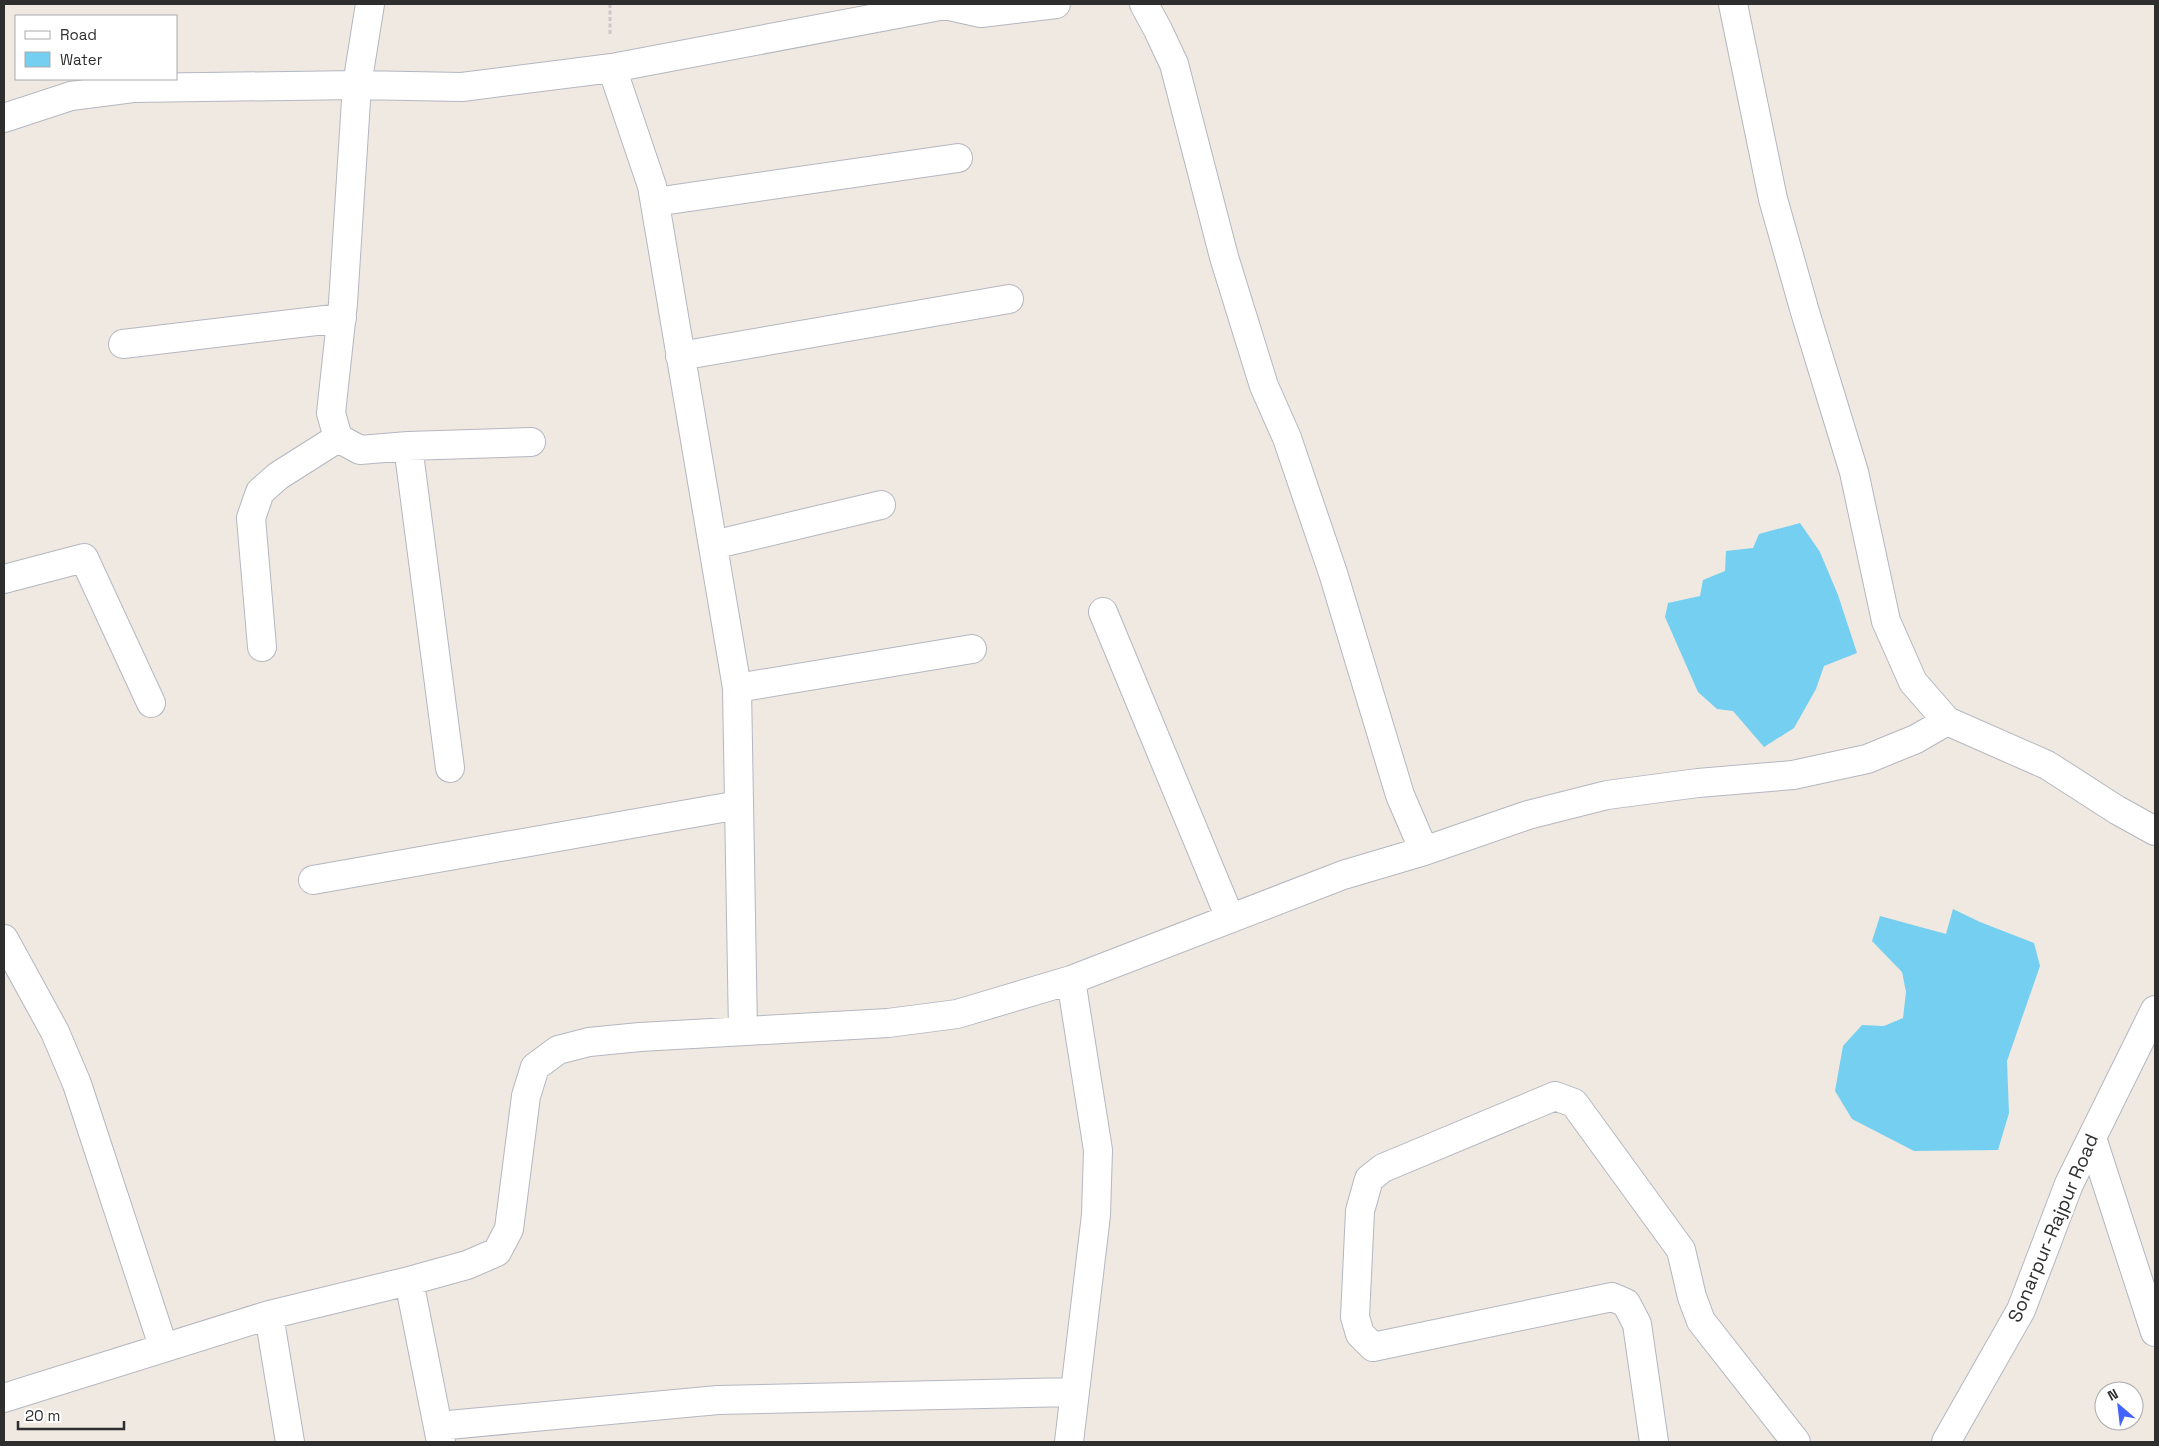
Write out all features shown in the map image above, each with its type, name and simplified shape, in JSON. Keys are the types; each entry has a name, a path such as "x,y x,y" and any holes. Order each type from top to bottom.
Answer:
{"street":[{"path":"370,4 356,85 342,318 331,413 338,438 360,450 408,446 531,442"},
{"path":"4,118 71,96 133,88 356,85 462,87 612,68 945,5 981,13 1056,4"},
{"path":"1144,4 1174,64 1224,257 1264,386 1287,438 1336,582 1400,795 1424,850"},
{"path":"1734,4 1773,200 1854,472 1886,620 1913,682 1947,721 2047,765 2117,810 2155,831"},
{"path":"612,68 652,186 737,688 743,1031"},
{"path":"655,202 958,158"},
{"path":"680,356 1009,299"},
{"path":"123,344 342,318"},
{"path":"262,647 251,518 260,492 278,476 338,438"},
{"path":"408,446 450,768"},
{"path":"713,544 881,505"},
{"path":"4,579 84,558 152,703"},
{"path":"1103,612 1230,918"},
{"path":"737,688 972,649"},
{"path":"4,1398 163,1346 269,1315 467,1265 497,1252 509,1229 526,1096 535,1067 558,1050 589,1042 640,1037 888,1023 957,1014 1071,980 1343,875 1528,815 1607,795 1698,783 1793,775 1867,759 1916,739 1947,721"},
{"path":"313,880 739,805"},
{"path":"4,939 55,1032 78,1084 163,1346"},
{"path":"1069,1442 1096,1215 1098,1150 1071,980"},
{"name":"Sonarpur-Rajpur Road","path":"1946,1442 2021,1310 2069,1184 2155,1010"},
{"path":"1654,1442 1637,1324 1626,1303 1612,1297 1373,1346 1360,1334 1355,1317 1360,1211 1369,1179 1383,1168 1555,1096 1574,1103 1681,1250 1692,1297 1701,1321 1796,1442"},
{"path":"2092,1138 2155,1332"},
{"path":"409,1281 439,1434 718,1400 1075,1392"},
{"path":"269,1315 290,1442"}],"water":[{"path":"1800,523 1820,552 1838,595 1857,653 1824,666 1816,689 1794,728 1764,747 1733,711 1717,709 1698,692 1665,617 1668,603 1700,596 1703,580 1725,571 1726,551 1753,548 1759,534"},
{"path":"1953,909 1980,922 2034,943 2040,966 2007,1061 2009,1113 1998,1150 1914,1151 1852,1119 1835,1091 1843,1046 1862,1025 1884,1026 1903,1018 1906,992 1902,972 1872,941 1880,916 1946,934"}]}
